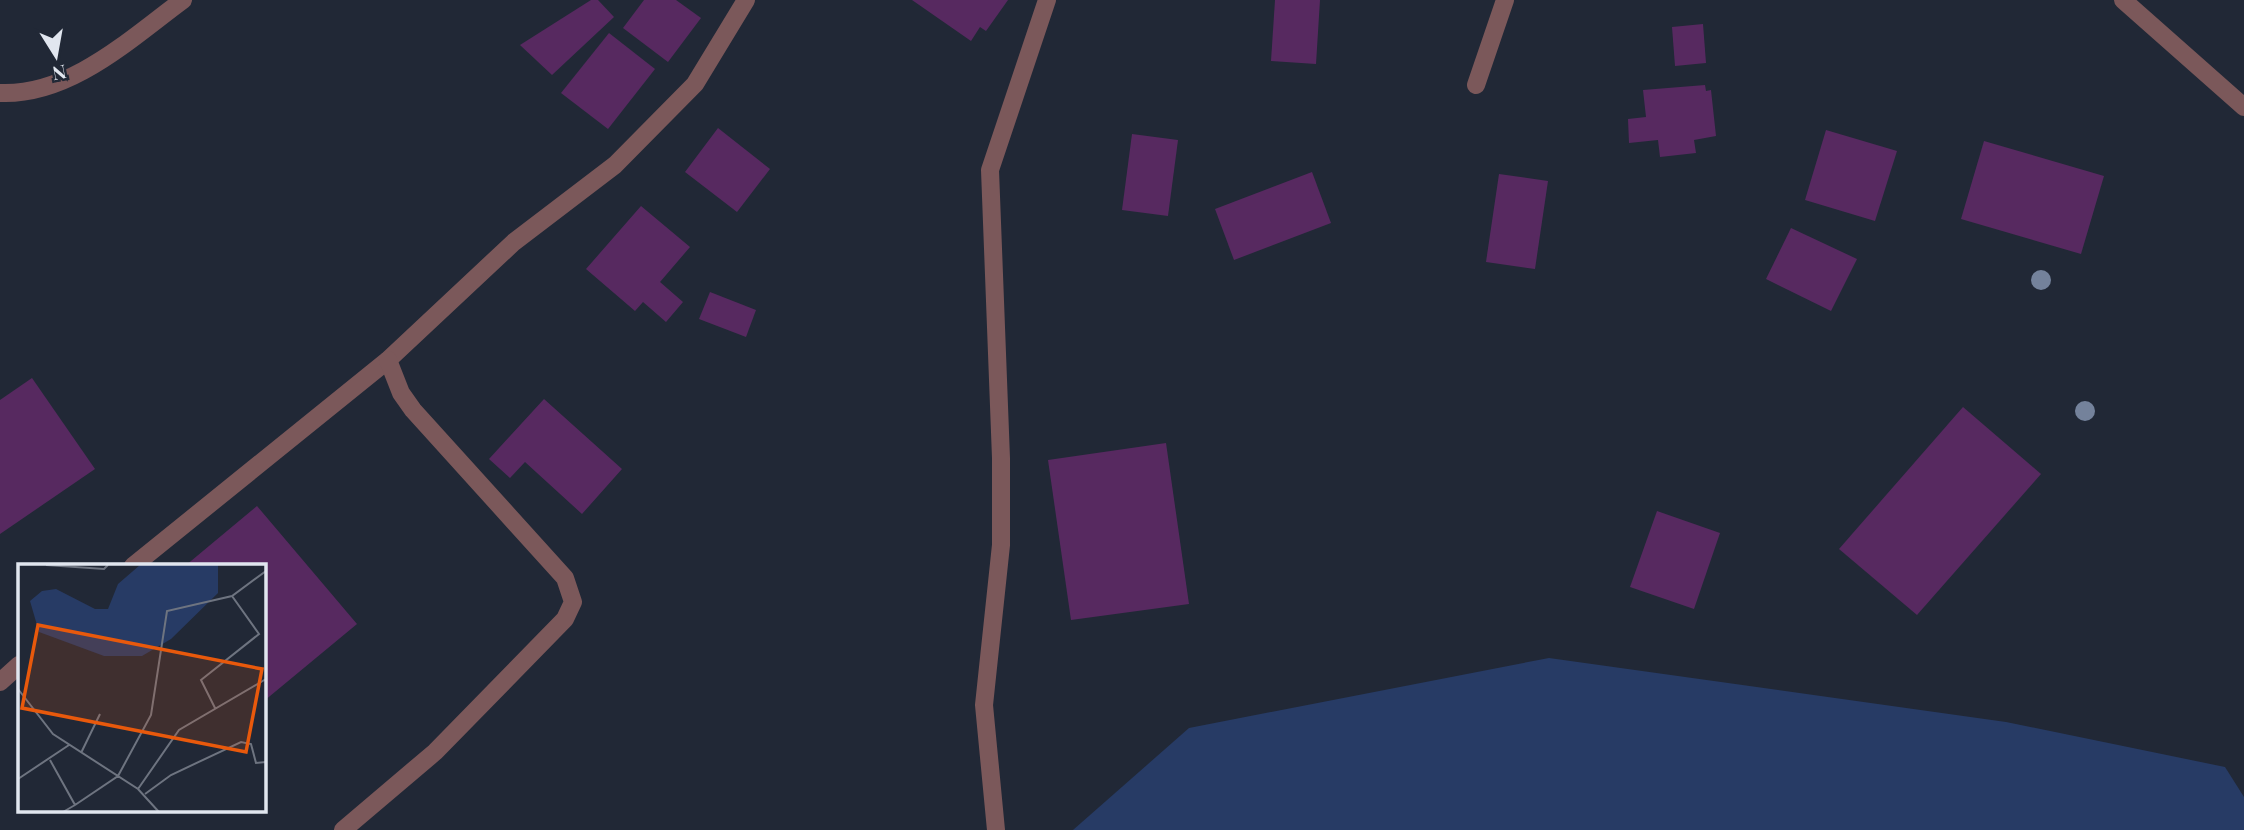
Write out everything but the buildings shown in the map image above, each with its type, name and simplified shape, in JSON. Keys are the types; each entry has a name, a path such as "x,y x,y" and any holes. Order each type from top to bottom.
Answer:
{"street":[{"path":"0,93 19,94 64,80 108,54 183,0"},
{"path":"135,564 388,360 514,242 615,165 695,85 746,0"},
{"path":"996,830 985,705 1001,545 1001,458 990,170 1047,0"},
{"path":"1476,85 1505,0"},
{"path":"2123,0 2244,107"},
{"path":"343,830 435,752 565,619 573,601 565,578 413,410 401,393 388,360"},
{"path":"0,682 18,666"}],"shaded area":[{"path":"1549,658 2006,722 2225,767 2244,797 2244,830 1073,830 1189,728"}]}
